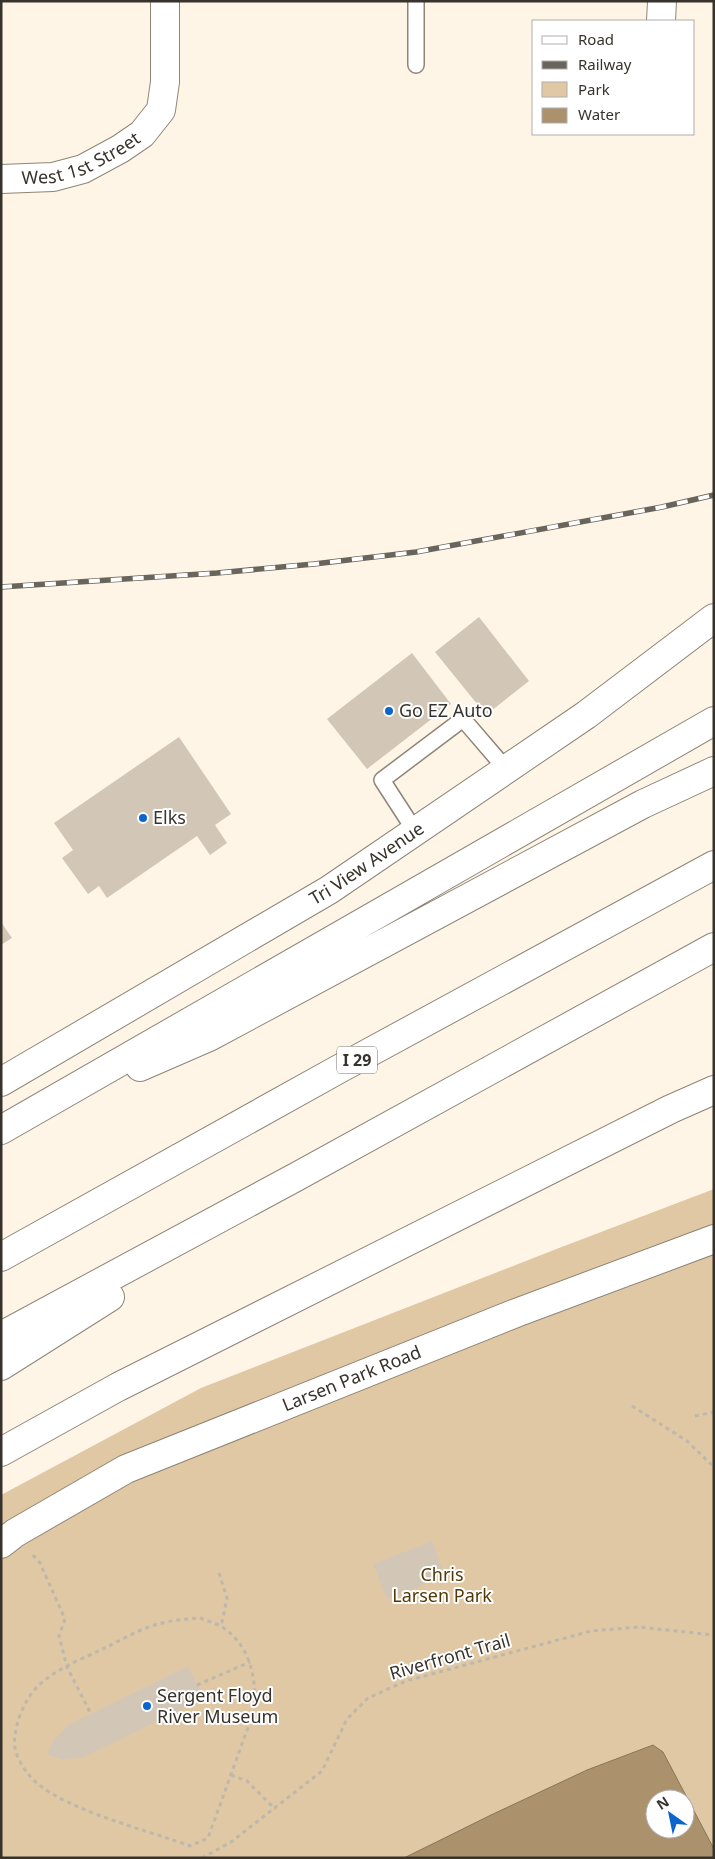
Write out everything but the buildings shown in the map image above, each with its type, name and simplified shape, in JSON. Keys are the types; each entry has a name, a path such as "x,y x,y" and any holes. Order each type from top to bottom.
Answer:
{"main road":[{"name":"West 1st Street","path":"1,179 54,177 83,169 120,149 142,134 161,110 165,82 165,1"},
{"path":"662,1 662,20"},
{"name":"Tri View Avenue","path":"1,1082 329,890 586,715 714,618"},
{"path":"7,1126 714,721"},
{"path":"7,1126 209,1037 643,804 714,771"},
{"name":"I 29","path":"1,1257 339,1069 714,865"},
{"path":"1,1336 296,1177 714,947"},
{"path":"1,1452 118,1387 654,1118 714,1090"},
{"path":"1,1366 296,1177"},
{"name":"Larsen Park Road","path":"8,1539 126,1469 516,1313 714,1239"}],"lane":[{"path":"416,1 416,65"},
{"path":"415,831 382,780 463,719 506,769"}],"path":[{"path":"632,1406 686,1441 714,1467"},
{"path":"694,1416 714,1412"},
{"path":"8,1539 40,1563 65,1618 59,1636 67,1667 91,1714"},
{"path":"219,1573 227,1598 221,1627"},
{"path":"200,1618 221,1627 238,1640 250,1662 256,1687 255,1708 208,1838 190,1846 56,1797 41,1787 29,1775 20,1761 15,1748 20,1714 37,1687 67,1667 157,1624 200,1618"},
{"name":"Riverfront Trail","path":"202,1858 231,1842 322,1771 347,1720 368,1698 406,1681 591,1631 639,1627 714,1634"},
{"path":"197,1685 250,1662"},
{"path":"231,1775 247,1781 275,1809"}],"green space":[{"name":"Chris Larsen Park","path":"714,1189 714,1858 1,1858 1,1495 201,1388"}],"water":[{"path":"653,1745 663,1752 682,1789 645,1789 645,1839 695,1839 695,1813 714,1849 714,1858 404,1858 587,1770"}],"railway":[{"path":"1,587 217,573 416,552 662,507 714,495"}],"place":[{"name":"Go EZ Auto","path":"389,711"},
{"name":"Elks","path":"143,818"},
{"name":"Sergent Floyd River Museum","path":"147,1706"}]}
